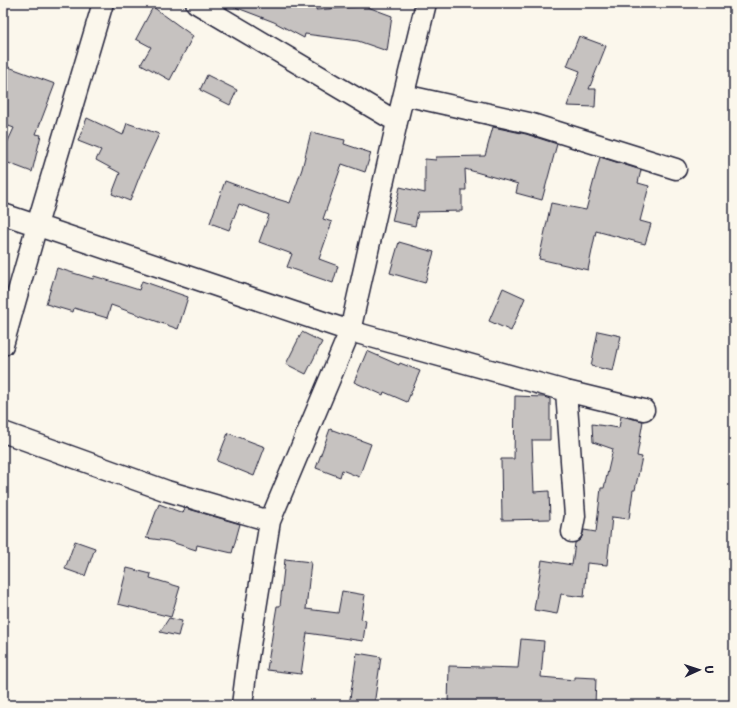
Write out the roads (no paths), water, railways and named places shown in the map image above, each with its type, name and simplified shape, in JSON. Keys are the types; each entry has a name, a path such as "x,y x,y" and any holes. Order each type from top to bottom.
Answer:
{"street":[{"path":"3,345 102,3"},
{"path":"196,3 398,122"},
{"path":"242,705 270,521 350,331 426,3"},
{"path":"404,95 529,123 676,169"},
{"path":"3,214 350,331 566,391 644,410"},
{"path":"566,391 575,516 572,532"},
{"path":"3,432 167,491 270,521"}]}
